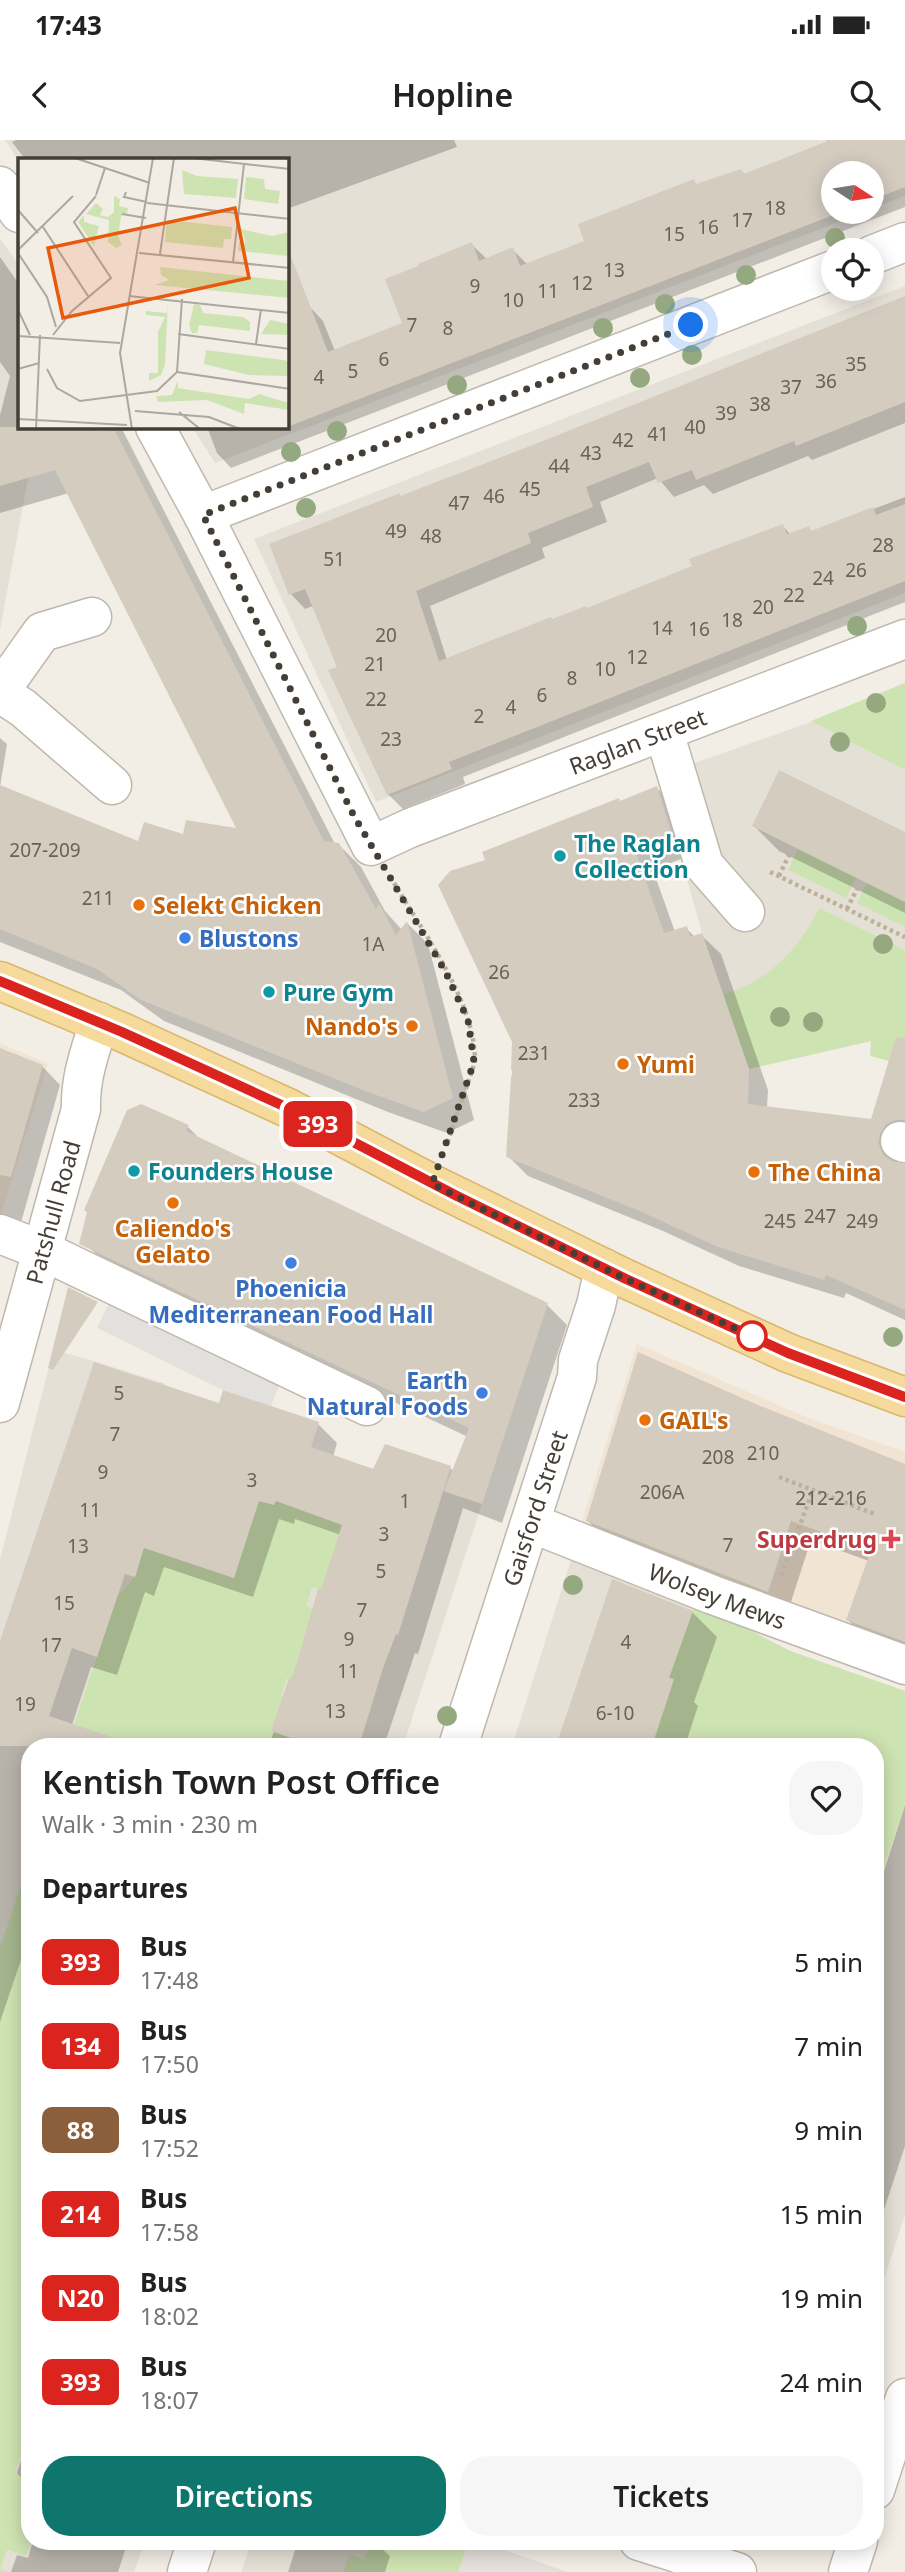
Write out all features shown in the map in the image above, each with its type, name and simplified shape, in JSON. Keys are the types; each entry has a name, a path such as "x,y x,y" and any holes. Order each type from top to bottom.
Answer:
{"main road":[{"path":"0,981 99,1022 300,1114 432,1184 604,1268 788,1353 905,1397"}],"street":[{"path":"0,186 18,212"},
{"path":"884,250 905,242"},
{"path":"203,515 821,275"},
{"path":"156,429 203,515 371,846"},
{"path":"92,617 42,632 8,697 112,785"},
{"name":"Raglan Street","path":"371,846 410,828 905,639"},
{"path":"664,732 704,865 745,912"},
{"name":"Patshull Road","path":"0,1402 81,1109 82,1077 99,1022"},
{"path":"0,1234 41,1250 367,1406"},
{"name":"Gaisford Street","path":"461,1738 578,1377 578,1360 596,1305 604,1268"},
{"name":"Wolsey Mews","path":"531,1524 713,1595 905,1665"},
{"path":"884,2462 905,2398"},
{"path":"187,2572 194,2550"},
{"path":"667,2550 737,2572"},
{"path":"848,2572 855,2550"}],"path":[{"path":"371,846 454,988 468,1020 475,1053 454,1127 432,1184"},
{"path":"779,876 790,853"},
{"path":"768,870 905,937"},
{"path":"847,909 859,885"},
{"path":"779,1477 877,1515"},
{"path":"783,1570 813,1490"}],"shaded area":[{"path":"5,140 905,140 905,196 884,204 884,161 821,161 821,224 833,224 215,463 193,429 289,429 289,158 18,158 18,160"},
{"path":"0,239 18,264 18,429 40,437 27,484 0,630"},
{"path":"905,286 905,593 376,802 254,539 866,301 884,301 884,294"},
{"path":"905,683 905,1065 871,1041 749,1069 702,933 658,776 811,722"},
{"path":"0,1043 48,1064 0,1217"},
{"path":"111,1299 282,1379 271,1406 223,1390 97,1328"},
{"path":"637,1344 806,1417 905,1452 905,1649 580,1527"},
{"path":"53,1350 163,1383 267,1475 366,1466 482,1504 406,1738 21,1738 21,2550 142,2550 134,2572 0,2572 0,1560"},
{"path":"571,1560 696,1602 790,1651 905,1691 905,2215 884,2279 884,1738 515,1738"},
{"path":"249,2550 504,2550 568,2572 241,2572"},
{"path":"466,2550 504,2550 562,2571 458,2572"}],"green space":[{"path":"905,683 905,770 811,721"},
{"path":"798,849 856,878 846,898 788,870"},
{"path":"867,883 905,902 905,927 857,903"},
{"path":"819,908 905,950 905,1065 870,1056 871,1041 749,1069 723,994 754,982 768,973 792,950"},
{"path":"157,1383 163,1383 181,1409 180,1560 233,1578 267,1475 336,1462 366,1466 342,1525 336,1594 312,1587 306,1606 332,1615 302,1643 297,1661 315,1666 309,1684 287,1678 281,1696 303,1703 271,1731 291,1738 70,1738 117,1596 135,1577 141,1556"},
{"path":"696,1602 790,1651 905,1691 905,1804 884,1866 884,1738 655,1738 674,1680 651,1672 688,1623"},
{"path":"21,1885 21,2455 15,2473 21,2475 21,2550 28,2550 26,2556 7,2550 0,2569 0,1947"},
{"path":"368,2550 466,2550 458,2572 344,2572 349,2555 364,2559"}],"building":[{"path":"830,140 905,140 905,187 884,195 884,161 821,161 821,220 289,426 289,254 328,352 402,323 385,279 418,264 472,242 479,261 513,247 520,266 584,241 578,224 694,179 696,184 741,169 744,174"},
{"path":"905,296 905,402 796,446 794,441 696,480 692,470 658,483 649,462 586,487 593,507 528,533 531,543 416,591 439,661 551,617 552,619 586,606 587,608 692,566 689,559 783,524 787,534 809,526 811,531 873,507 876,515 905,504 905,581 449,762 452,769 387,795 328,670 337,667 305,589 289,595 269,544 533,445"},
{"path":"0,427 114,429 324,841 339,843 376,909 379,903 396,935 407,921 453,1098 424,1112 365,1091 141,1000 97,969 0,929 0,785 138,841 144,822 183,834 186,820 236,828 55,470 0,486"},
{"path":"779,770 905,832 905,902 752,826"},
{"path":"657,786 672,835 635,850 664,933 687,926 690,937 702,933 749,1069 748,1104 871,1119 896,1037 905,1038 905,1120 886,1124 878,1143 883,1155 892,1161 905,1164 905,1310 826,1275 824,1280 718,1247 642,1212 506,1157 513,1069 511,1070 512,1042 438,885 450,871 485,860 482,852 619,798 620,801"},
{"path":"0,1048 43,1065 11,1177 0,1175"},
{"path":"141,1104 189,1125 186,1131 548,1303 482,1504 444,1491 469,1428 79,1244 87,1212 84,1210 127,1110"},
{"path":"68,1287 98,1302 53,1370 48,1368"},
{"path":"638,1352 758,1405 905,1464 905,1642 846,1620 871,1550 791,1521 768,1592 586,1521"},
{"path":"94,1362 219,1403 223,1390 319,1422 311,1447 373,1469 385,1444 451,1466 398,1635 396,1634 383,1668 361,1738 291,1738 271,1731 289,1678 292,1679 318,1589 321,1589 342,1525 276,1501 274,1505 259,1501 234,1578 144,1548 135,1577 125,1574 97,1657 72,1648 49,1716 114,1738 21,1738 21,1746 0,1746 0,1641"},
{"path":"612,1579 693,1611 669,1678 674,1679 655,1738 559,1738"}],"bus line":[{"name":"393","path":"0,981 122,1032 288,1108 414,1175 626,1279 788,1353 905,1397"}],"place":[{"name":"The Raglan Collection","path":"560,856"},
{"name":"Selekt Chicken","path":"139,905"},
{"name":"Blustons","path":"185,938"},
{"name":"Pure Gym","path":"269,992"},
{"name":"Nando's","path":"412,1026"},
{"name":"Yumi","path":"623,1064"},
{"name":"Founders House","path":"134,1171"},
{"name":"The China","path":"754,1172"},
{"name":"Caliendo's Gelato","path":"173,1203"},
{"name":"Phoenicia Mediterranean Food Hall","path":"291,1263"},
{"name":"Earth Natural Foods","path":"482,1393"},
{"name":"GAIL's","path":"645,1420"},
{"name":"Superdrug","path":"891,1539"}],"route":[{"path":"691,325 203,515 354,816 445,971 468,1020 475,1053 474,1062 454,1127 432,1184 626,1279 752,1336"}]}
